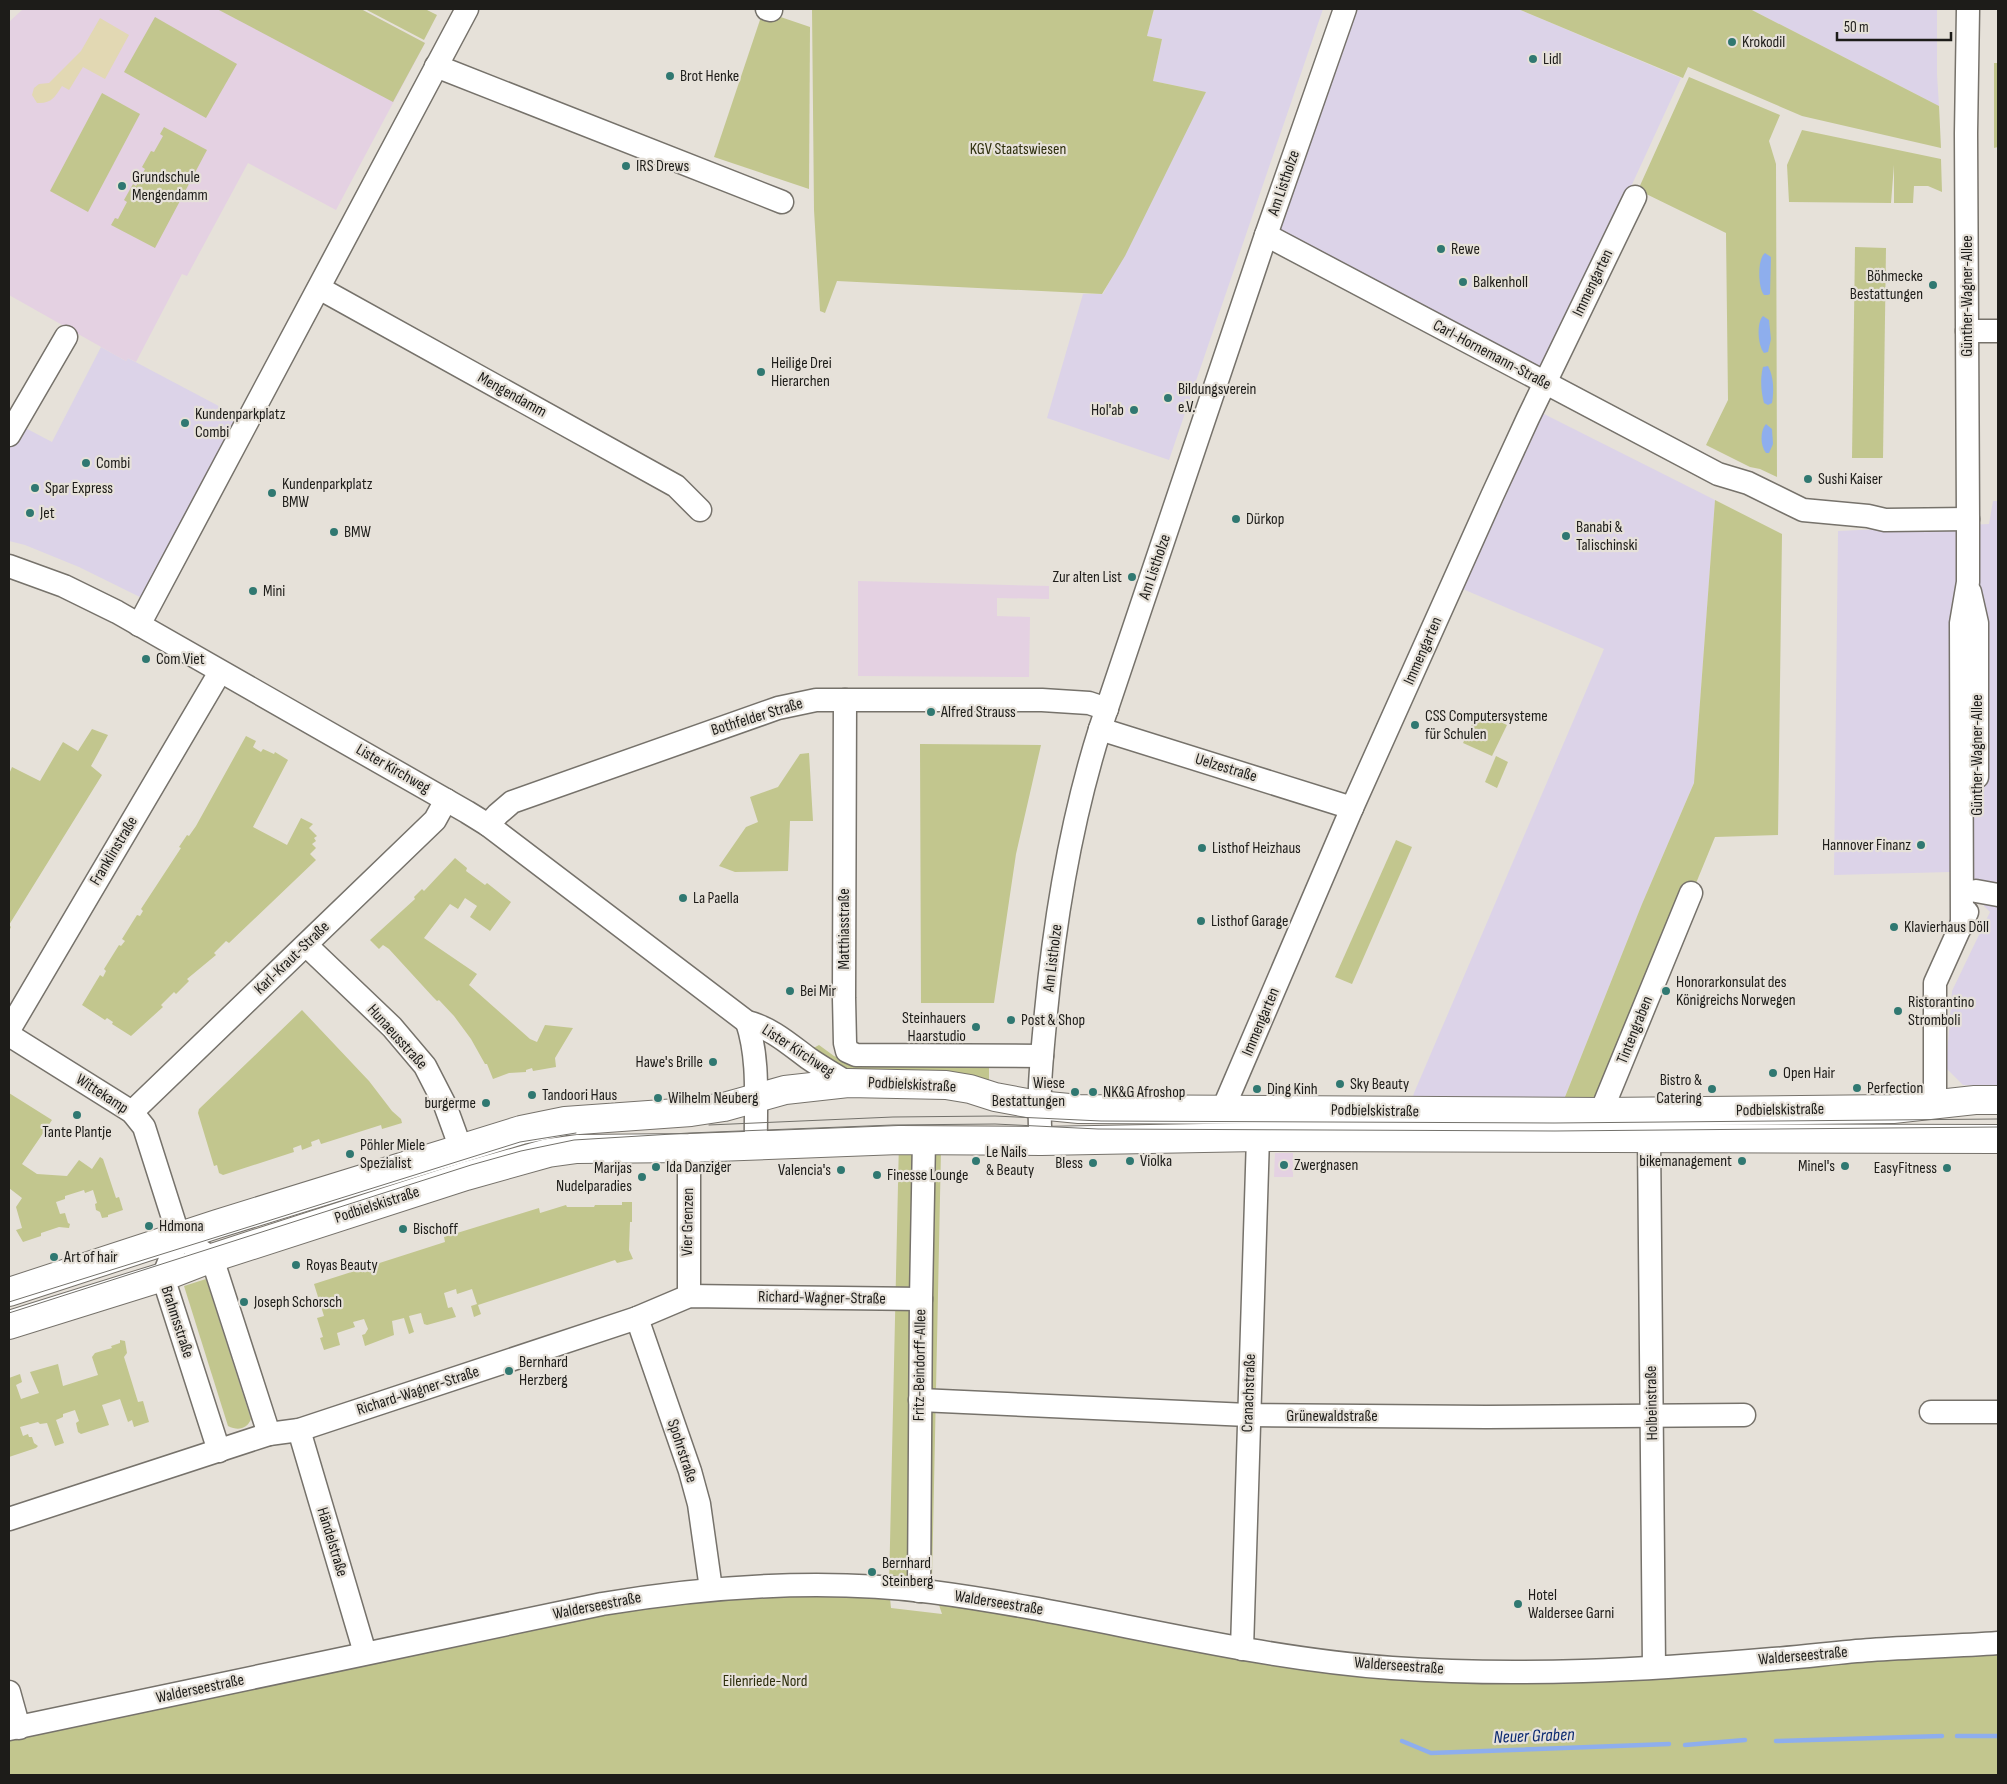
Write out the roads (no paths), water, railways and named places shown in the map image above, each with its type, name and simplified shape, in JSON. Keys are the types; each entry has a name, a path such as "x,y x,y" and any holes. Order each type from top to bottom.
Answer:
{"main road":[{"name":"Podbielskistraße","path":"9,1292 521,1130 565,1121 691,1112 724,1107 785,1090 848,1083 946,1085 1038,1105 1078,1109 1601,1112 1893,1108 1975,1100 1998,1100"},
{"path":"1934,1138 1935,1104"},
{"name":"Podbielskistraße","path":"9,1325 163,1277 212,1258 466,1176 548,1153 576,1149 689,1148 924,1140 1041,1141 1258,1137 1998,1139"}],"street":[{"path":"139,625 467,9"},
{"name":"Am Listholze","path":"1041,1141 1038,1105 1049,984 1062,889 1078,807 1104,719 1266,235 1345,9"},
{"name":"Günther-Wagner-Allee","path":"1962,926 1960,623 1968,582 1966,133 1968,9"},
{"path":"436,66 782,202"},
{"name":"Immengarten","path":"1223,1109 1352,808 1545,383 1635,197"},
{"name":"Carl-Hornemann-Straße","path":"1266,235 1718,474 1741,494 1784,516 1801,522 1836,528 1870,526 1885,520 1968,520"},
{"name":"Mengendamm","path":"319,288 676,486 700,510"},
{"path":"1967,331 1998,331"},
{"path":"9,435 66,337"},
{"name":"Lister Kirchweg","path":"9,566 64,586 139,625 488,825 747,1022 774,1033 848,1083"},
{"name":"Günther-Wagner-Allee","path":"1935,1104 1935,984 1962,926 1987,893 1977,623 1968,582"},
{"name":"Franklinstraße","path":"9,1030 220,672"},
{"name":"Bothfelder Straße","path":"488,825 512,802 778,708 816,700 1042,700 1089,703 1104,719"},
{"name":"Matthiasstraße","path":"845,700 844,1043 847,1051 856,1055 1042,1056"},
{"name":"Uelzestraße","path":"1104,719 1352,808"},
{"name":"Karl-Kraut-Straße","path":"132,1112 435,820 446,800"},
{"name":"Tintengraben","path":"1601,1112 1691,893"},
{"name":"Hunaeusstraße","path":"306,944 392,1028 426,1066 445,1105 461,1149"},
{"name":"Lister Kirchweg","path":"747,1022 753,1041 755,1098"},
{"name":"Wittekamp","path":"9,1035 132,1112 144,1127 178,1237"},
{"path":"755,1098 756,1146"},
{"name":"Cranachstraße","path":"1242,1649 1258,1137"},
{"name":"Holbeinstraße","path":"1648,1138 1654,1667"},
{"name":"Fritz-Beindorff-Allee","path":"919,1591 924,1140"},
{"name":"Vier Grenzen","path":"689,1148 689,1296"},
{"path":"178,1237 212,1258 269,1434"},
{"name":"Brahmsstraße","path":"178,1237 163,1277 219,1451"},
{"name":"Richard-Wagner-Straße","path":"9,1519 269,1434 299,1430 637,1318 689,1296 921,1299"},
{"name":"Spohrstraße","path":"637,1318 697,1496 711,1589"},
{"name":"Grünewaldstraße","path":"920,1400 1248,1415 1744,1415"},
{"path":"1931,1412 1998,1412"},
{"name":"Händelstraße","path":"299,1430 365,1653"},
{"name":"Walderseestraße","path":"14,1729 602,1604 711,1589 769,1585 865,1586 919,1591 1010,1604 1268,1654 1392,1668 1530,1672 1654,1667 1872,1650 1998,1643"},
{"path":"9,1692 14,1729"}],"water":[{"path":"1765,253 1771,257 1770,294 1768,295 1764,295 1760,286 1760,267 1762,256"},
{"path":"1763,316 1769,320 1771,339 1768,352 1764,353 1760,345 1759,334 1759,324"},
{"path":"1768,366 1773,389 1772,403 1768,405 1764,403 1761,380 1763,367"},
{"path":"1766,424 1772,429 1773,444 1769,453 1766,453 1764,450 1762,442 1762,434"}],"waterway":[{"name":"Neuer Graben","path":"1776,1741 1942,1736"},
{"name":"Neuer Graben","path":"1957,1736 1998,1736"},
{"name":"Neuer Graben","path":"1685,1745 1745,1740"},
{"name":"Neuer Graben","path":"1402,1741 1431,1753 1669,1744"}],"tram line":[{"path":"709,1125 893,1117 995,1116 1101,1121 1554,1123 1998,1119"},
{"path":"9,1313 471,1165 521,1151 574,1140 689,1133 893,1125 995,1124 1098,1129 1555,1131 1998,1127"},
{"path":"9,1302 520,1142 576,1133"}],"place":[{"name":"Krokodil","path":"1732,42"},
{"name":"Lidl","path":"1533,59"},
{"name":"Brot Henke","path":"670,76"},
{"name":"IRS Drews","path":"626,166"},
{"name":"Grundschule Mengendamm","path":"122,186"},
{"name":"Rewe","path":"1441,249"},
{"name":"Balkenholl","path":"1463,282"},
{"name":"Böhmecke Bestattungen","path":"1933,285"},
{"name":"Heilige Drei Hierarchen","path":"761,372"},
{"name":"Bildungsverein e.V.","path":"1168,398"},
{"name":"Hol'ab","path":"1134,410"},
{"name":"Kundenparkplatz Combi","path":"185,423"},
{"name":"Combi","path":"86,463"},
{"name":"Sushi Kaiser","path":"1808,479"},
{"name":"Spar Express","path":"35,488"},
{"name":"Kundenparkplatz BMW","path":"272,493"},
{"name":"Jet","path":"30,513"},
{"name":"Dürkop","path":"1236,519"},
{"name":"BMW","path":"334,532"},
{"name":"Banabi & Talischinski","path":"1566,536"},
{"name":"Zur alten List","path":"1132,577"},
{"name":"Mini","path":"253,591"},
{"name":"Com Viet","path":"146,659"},
{"name":"Alfred Strauss","path":"931,712"},
{"name":"CSS Computersysteme für Schulen","path":"1415,725"},
{"name":"Hannover Finanz","path":"1921,845"},
{"name":"Listhof Heizhaus","path":"1202,848"},
{"name":"La Paella","path":"683,898"},
{"name":"Listhof Garage","path":"1201,921"},
{"name":"Klavierhaus Döll","path":"1894,927"},
{"name":"Bei Mir","path":"790,991"},
{"name":"Honorarkonsulat des Königreichs Norwegen","path":"1666,991"},
{"name":"Ristorantino Stromboli","path":"1898,1011"},
{"name":"Post & Shop","path":"1011,1020"},
{"name":"Steinhauers Haarstudio","path":"976,1027"},
{"name":"Hawe's Brille","path":"713,1062"},
{"name":"Open Hair","path":"1773,1073"},
{"name":"Sky Beauty","path":"1340,1084"},
{"name":"Perfection","path":"1857,1088"},
{"name":"Ding Kinh","path":"1257,1089"},
{"name":"Bistro & Catering","path":"1712,1089"},
{"name":"Wiese Bestattungen","path":"1075,1092"},
{"name":"NK&G Afroshop","path":"1093,1092"},
{"name":"Tandoori Haus","path":"532,1095"},
{"name":"Wilhelm Neuberg","path":"658,1098"},
{"name":"burgerme","path":"486,1103"},
{"name":"Tante Plantje","path":"77,1115"},
{"name":"Pöhler Miele Spezialist","path":"350,1154"},
{"name":"Le Nails & Beauty","path":"976,1161"},
{"name":"Violka","path":"1130,1161"},
{"name":"bikemanagement","path":"1742,1161"},
{"name":"Bless","path":"1093,1163"},
{"name":"Zwergnasen","path":"1284,1165"},
{"name":"Minel's","path":"1845,1166"},
{"name":"Ida Danziger","path":"656,1167"},
{"name":"EasyFitness","path":"1947,1168"},
{"name":"Valencia's","path":"841,1170"},
{"name":"Finesse Lounge","path":"877,1175"},
{"name":"Marijas Nudelparadies","path":"642,1177"},
{"name":"Hdmona","path":"149,1226"},
{"name":"Bischoff","path":"403,1229"},
{"name":"Art of hair","path":"54,1257"},
{"name":"Royas Beauty","path":"296,1265"},
{"name":"Joseph Schorsch","path":"244,1302"},
{"name":"Bernhard Herzberg","path":"509,1371"},
{"name":"Bernhard Steinberg","path":"872,1572"},
{"name":"Hotel Waldersee Garni","path":"1518,1604"}],"park label":[{"name":"KGV Staatswiesen","path":"1018,149"},
{"name":"Eilenriede-Nord","path":"765,1681"}]}
